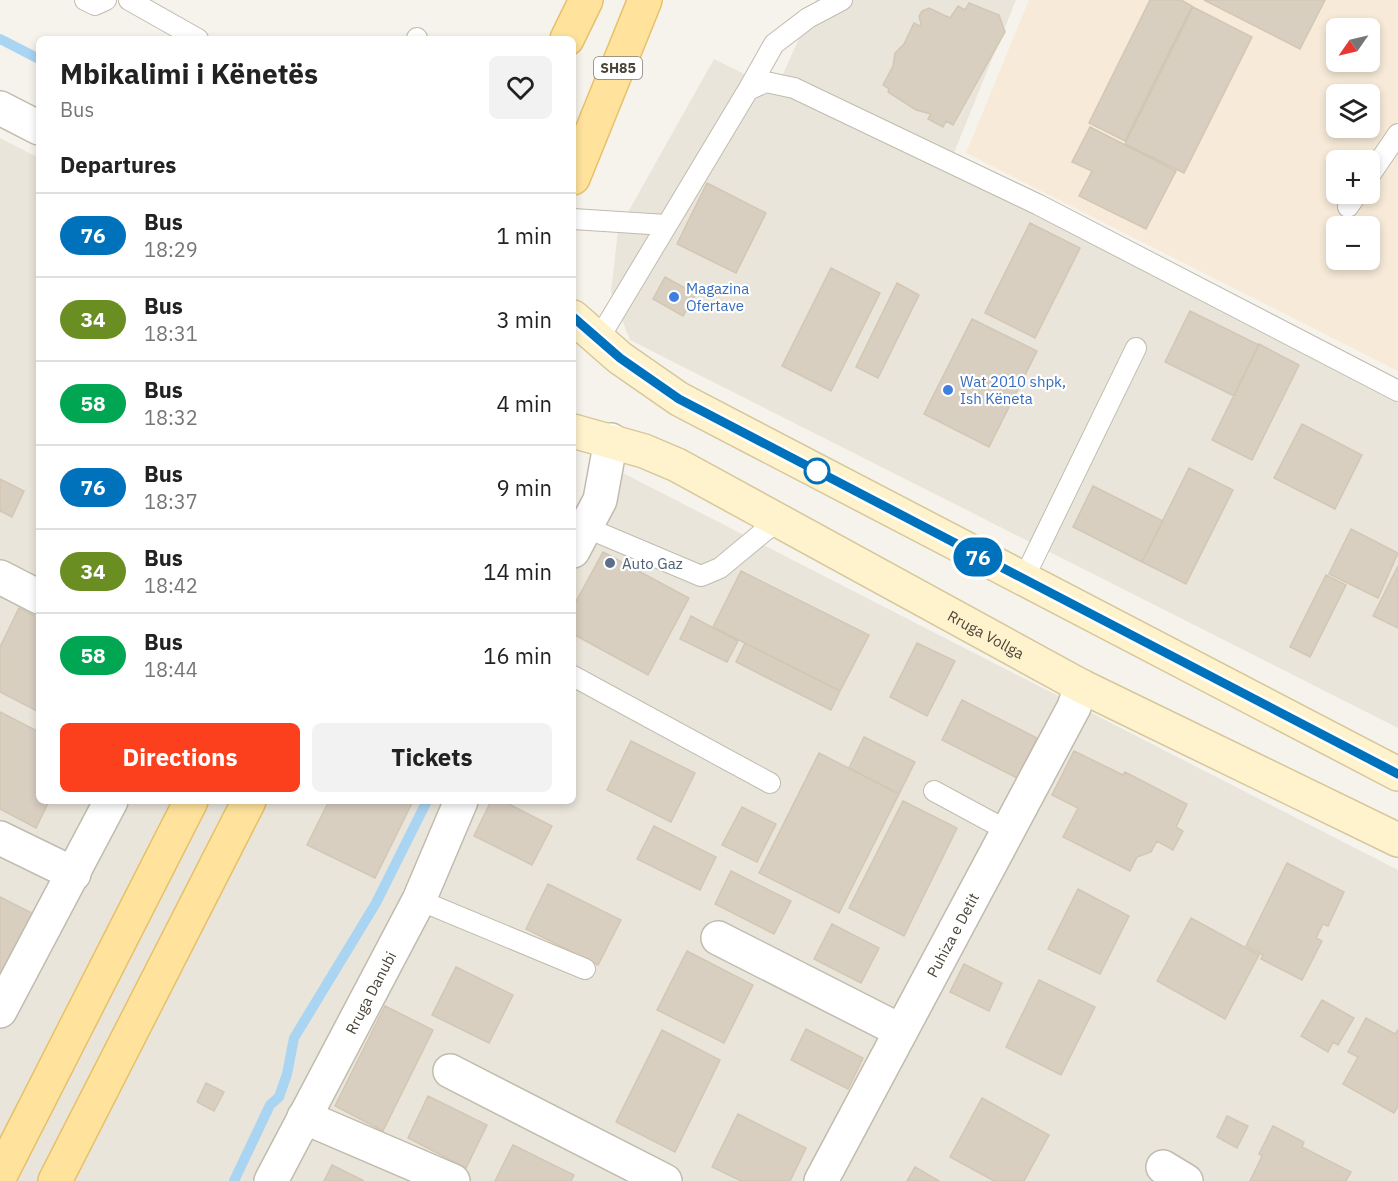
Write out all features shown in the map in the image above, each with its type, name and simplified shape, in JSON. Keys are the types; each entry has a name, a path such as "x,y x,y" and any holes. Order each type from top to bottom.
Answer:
{"main road":[{"name":"SH85","path":"576,171 645,0"},
{"path":"576,320 648,379 679,399 1398,774"},
{"name":"Rruga Vollga","path":"576,432 611,440 676,465 1081,686 1398,840"},
{"path":"0,1176 189,804"},
{"path":"55,1181 247,804"}],"street":[{"path":"0,108 36,126"},
{"path":"579,539 600,500 611,440"},
{"path":"0,577 36,595"},
{"name":"Puhiza e Detit","path":"821,1181 1074,707 1081,686"},
{"path":"0,1011 109,804"},
{"name":"Rruga Danubi","path":"271,1181 419,900 460,804"},
{"path":"0,838 74,874"},
{"path":"718,939 901,1031"},
{"path":"450,1071 665,1181"},
{"path":"303,1117 453,1181"}],"lane":[{"path":"85,0 94,5 106,0"},
{"path":"129,0 193,36"},
{"path":"598,340 774,44 808,18 842,0"},
{"path":"748,90 766,82 794,88 1039,205 1398,391"},
{"path":"1380,160 1398,134"},
{"path":"576,219 666,225"},
{"path":"1023,580 1136,348"},
{"path":"579,539 701,576 720,568 778,520"},
{"path":"576,678 770,783"},
{"path":"934,791 1008,831"},
{"path":"419,900 585,969"}],"shaded area":[{"path":"816,0 1016,0 949,165 1398,403 1398,728 630,340 611,292 618,230 714,59 776,90"},
{"path":"1029,0 1398,0 1398,371 966,153"},
{"path":"0,138 36,156 36,804 576,804 576,543 617,470 1398,870 1398,1181 0,1181"}],"building":[{"path":"1150,0 1181,0 1192,6 1125,141 1089,123"},
{"path":"1204,0 1325,0 1300,49"},
{"path":"969,3 999,15 1005,32 953,125 946,121 943,127 928,119 931,114 916,110 888,92 889,89 883,85 893,66 895,53 904,44 914,23 920,26 919,16 922,11 929,8 950,18 958,6 965,10"},
{"path":"1193,7 1252,37 1184,173 1125,144"},
{"path":"1090,127 1176,171 1146,229 1079,196 1092,171 1072,162"},
{"path":"707,183 766,213 736,273 677,244"},
{"path":"1030,223 1080,248 1035,338 985,313"},
{"path":"831,268 880,293 831,391 782,366"},
{"name":"Magazina Ofertave","path":"665,277 696,294 683,316 653,299"},
{"path":"897,283 919,295 878,378 856,367"},
{"path":"1190,311 1259,345 1234,396 1165,362"},
{"path":"972,319 1037,351 989,447 924,414"},
{"path":"1259,344 1299,365 1252,460 1212,440"},
{"path":"1302,424 1362,455 1335,509 1274,478"},
{"path":"1189,468 1233,490 1186,584 1142,562"},
{"path":"0,479 24,491 12,517 0,511"},
{"path":"1093,486 1163,521 1142,562 1073,527"},
{"path":"1351,529 1398,553 1378,598 1329,574"},
{"path":"603,552 689,598 648,675 576,636 576,602"},
{"path":"1398,566 1398,628 1373,616"},
{"path":"741,571 869,635 840,691 713,627"},
{"path":"1326,575 1346,585 1310,657 1290,647"},
{"path":"19,608 36,616 36,710 0,692 0,647"},
{"path":"691,616 738,641 727,662 680,639"},
{"path":"745,643 840,691 831,710 736,662"},
{"path":"917,643 955,661 927,716 890,697"},
{"path":"962,700 1037,738 1017,778 942,740"},
{"path":"0,712 36,730 36,804 48,804 36,828 0,809"},
{"path":"864,737 915,762 899,794 849,768"},
{"path":"631,741 695,773 671,822 607,790"},
{"path":"1074,751 1123,775 1125,772 1187,804 1176,827 1183,831 1173,850 1157,841 1151,852 1137,857 1130,871 1063,837 1078,808 1052,795"},
{"path":"819,753 899,794 839,913 759,873"},
{"path":"903,801 957,828 904,936 849,908"},
{"path":"328,804 412,804 375,878 307,845"},
{"path":"490,804 509,804 552,826 532,865 474,836"},
{"path":"742,807 776,824 757,862 722,845"},
{"path":"654,826 716,857 700,890 637,859"},
{"path":"1287,863 1344,892 1328,926 1323,924 1316,938 1322,941 1302,980 1261,959 1263,955 1246,946"},
{"path":"731,871 791,901 774,934 715,904"},
{"path":"548,884 621,920 598,965 526,929"},
{"path":"1078,889 1129,916 1100,974 1048,949"},
{"path":"0,897 32,913 0,975"},
{"path":"1191,918 1259,955 1225,1019 1157,981"},
{"path":"832,924 879,948 861,983 814,959"},
{"path":"687,951 753,985 724,1043 657,1010"},
{"path":"964,964 1002,983 989,1011 950,992"},
{"path":"456,967 513,995 489,1043 432,1015"},
{"path":"1039,980 1095,1007 1061,1075 1006,1047"},
{"path":"1322,1000 1354,1018 1338,1045 1333,1042 1328,1052 1301,1036"},
{"path":"385,1006 433,1030 383,1131 335,1106"},
{"path":"1366,1018 1395,1034 1398,1030 1398,1106 1394,1113 1343,1084 1358,1057 1348,1052"},
{"path":"806,1029 863,1058 848,1089 791,1060"},
{"path":"662,1030 720,1060 675,1152 616,1122"},
{"path":"206,1083 224,1092 214,1111 197,1102"},
{"path":"428,1096 487,1125 466,1168 408,1138"},
{"path":"982,1098 1049,1135 1024,1181 994,1181 950,1157"},
{"path":"738,1114 806,1148 790,1181 741,1181 712,1167"},
{"path":"1227,1116 1248,1126 1237,1148 1217,1137"},
{"path":"1273,1126 1304,1142 1302,1147 1351,1172 1346,1181 1250,1181 1262,1156 1259,1154"},
{"path":"513,1145 574,1175 571,1181 495,1181"},
{"path":"332,1165 364,1181 324,1181"},
{"path":"915,1167 939,1181 907,1181"}],"waterway":[{"path":"0,39 36,57"},
{"path":"234,1181 270,1105 279,1097 287,1074 294,1038 376,903 426,804"}],"bus line":[{"name":"76","path":"576,320 620,358 679,399 1398,774"}],"place":[{"name":"Magazina Ofertave","path":"674,297"},
{"name":"Wat 2010 shpk, Ish Këneta","path":"948,390"},
{"name":"Auto Gaz","path":"610,563"}]}
